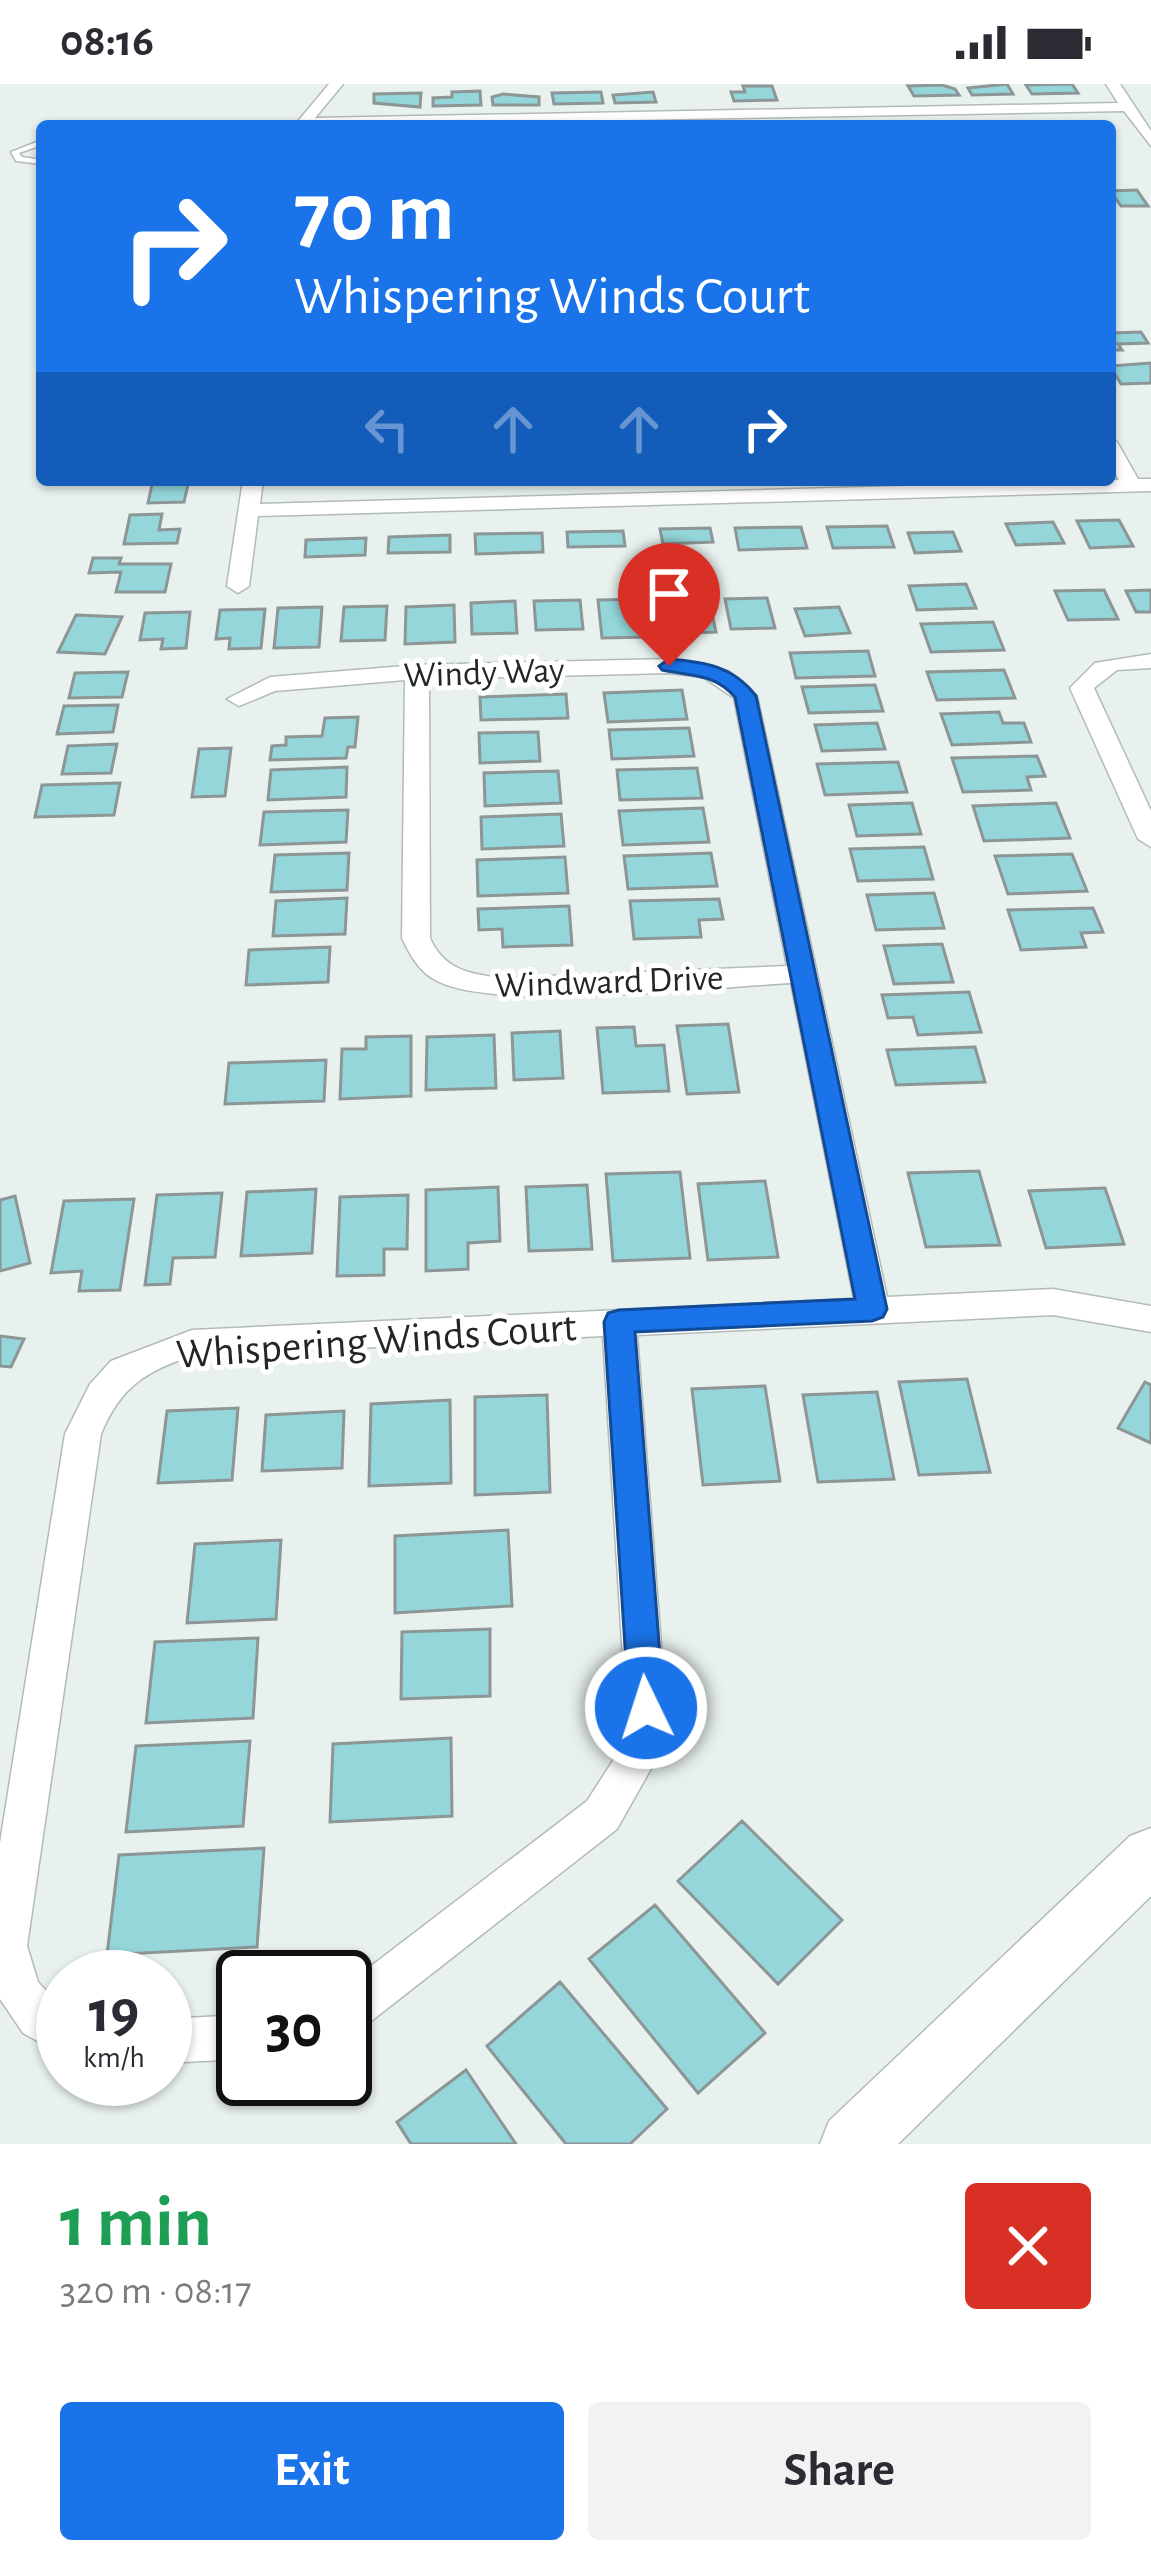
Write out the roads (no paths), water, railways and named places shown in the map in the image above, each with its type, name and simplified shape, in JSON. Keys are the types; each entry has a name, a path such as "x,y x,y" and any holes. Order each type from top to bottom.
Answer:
{"street":[{"path":"306,120 336,84"},
{"path":"1113,84 1139,113 1151,142"},
{"path":"822,120 1139,113"},
{"path":"1116,453 1142,485"},
{"path":"238,586 252,486"},
{"path":"250,510 544,490 833,486"},
{"path":"1151,661 1113,662 1092,670 1082,688 1151,839"},
{"name":"Windy Way","path":"239,699 270,684 417,672 669,666 705,669 732,680 746,696 872,1309"},
{"name":"Windward Drive","path":"417,672 416,938 424,961 458,982 502,987 802,974"},
{"name":"Whispering Winds Court","path":"36,2015 15,1992 5,1946 83,1434 102,1389 133,1362 192,1343 872,1309 1053,1302 1151,1319"},
{"name":"Whispering Winds Court","path":"372,1992 602,1816 633,1765 646,1708 619,1322"},
{"path":"852,2144 1147,1868"}],"lane":[{"path":"0,153 36,144"},
{"path":"15,152 19,159 36,161"}]}
